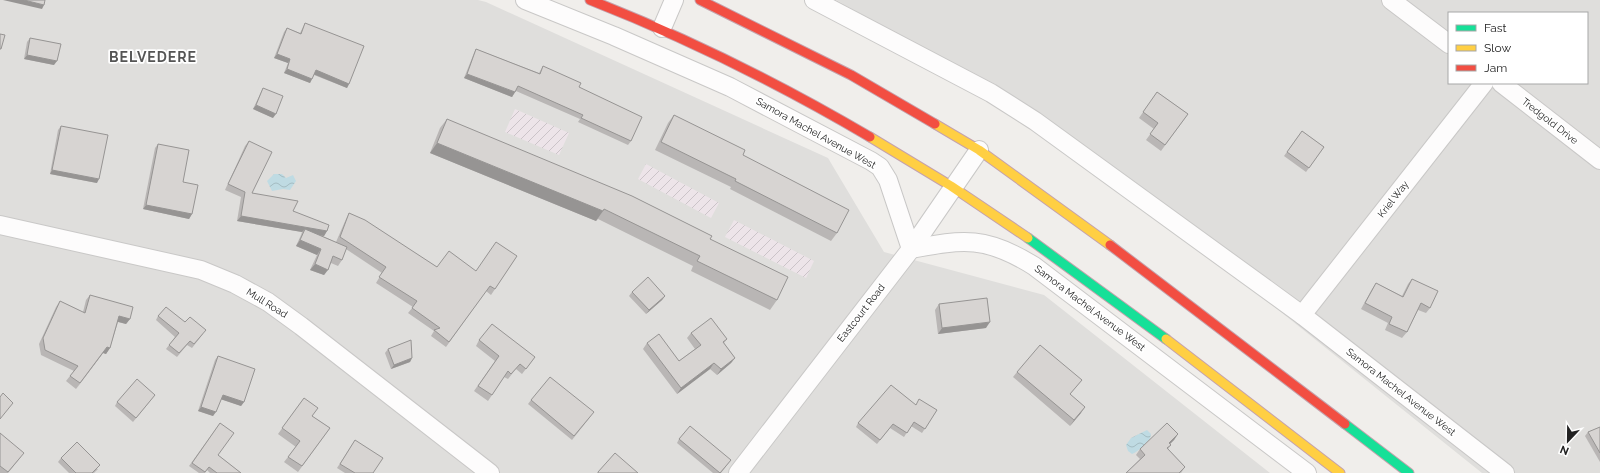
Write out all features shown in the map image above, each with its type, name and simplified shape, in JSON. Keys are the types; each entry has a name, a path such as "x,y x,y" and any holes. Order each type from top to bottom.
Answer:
{"highway":[{"name":"Samora Machel Avenue West","path":"590,0 662,28 824,110 953,187 1042,249 1136,318 1340,473"},
{"path":"700,0 851,75 979,150 1117,250 1409,473"}],"street":[{"name":"Samora Machel Avenue West","path":"525,0 636,45 730,87 871,161 880,167 888,180 911,249 952,241 974,241 994,245 1014,253 1040,270 1307,473"},
{"path":"662,28 674,0"},
{"name":"Samora Machel Avenue West","path":"814,0 991,93 1021,111 1302,315 1505,473"},
{"path":"1391,0 1448,43"},
{"name":"Kriel Way","path":"1302,315 1483,84"},
{"name":"Tredgold Drive","path":"1502,84 1600,160"},
{"name":"Eastcourt Road","path":"738,473 911,249 979,150"},
{"name":"Mull Road","path":"0,225 201,270 235,284 268,302 301,326 490,473"}],"shaded area":[{"path":"0,0 478,0 486,2 828,158 884,252 1044,295 1270,473 0,473"},
{"path":"836,0 1600,0 1600,473 1482,473 1019,102"},
{"path":"515,109 569,133 559,155 505,132"},
{"path":"646,164 719,203 711,218 638,179"},
{"path":"734,220 814,261 806,278 725,237"}],"water":[{"path":"274,174 282,174 286,178 293,175 296,181 290,190 283,189 272,191 267,181"},
{"path":"1147,430 1151,434 1150,439 1135,453 1132,454 1128,451 1126,445 1131,438"}],"building":[{"path":"24,0 45,0 44,5"},
{"path":"305,23 364,46 349,84 316,70 312,79 287,69 290,59 277,54 287,28 301,34"},
{"path":"0,34 5,35 1,49 0,49"},
{"path":"30,38 61,44 57,61 27,55"},
{"path":"476,49 540,74 543,66 581,83 579,87 642,117 631,141 581,118 583,115 518,86 515,92 467,74"},
{"path":"263,88 283,96 276,114 256,105"},
{"path":"1157,92 1188,114 1165,145 1150,134 1158,123 1143,112"},
{"path":"674,115 745,150 743,155 849,210 837,233 735,181 736,179 661,142"},
{"path":"447,119 632,196 712,236 710,239 788,277 777,300 697,261 700,256 604,209 603,211 437,143"},
{"path":"61,126 108,135 99,179 52,170"},
{"path":"1302,131 1324,147 1309,168 1287,152"},
{"path":"249,141 272,152 252,193 298,201 293,211 329,225 327,231 241,216 245,192 228,184"},
{"path":"158,144 189,150 183,182 198,185 192,214 146,205"},
{"path":"349,213 365,220 437,267 449,251 476,271 496,242 517,256 495,289 490,286 449,342 434,330 440,328 412,308 417,301 379,277 386,267 340,237"},
{"path":"305,229 347,247 342,260 333,256 328,270 315,264 321,249 300,240"},
{"path":"648,277 665,296 649,310 632,292"},
{"path":"1412,279 1438,291 1430,308 1421,303 1407,332 1389,324 1392,317 1365,303 1376,283 1403,297"},
{"path":"90,295 133,307 130,319 119,316 110,348 107,347 80,383 70,376 78,366 45,350 43,338 60,301 85,313"},
{"path":"987,298 990,322 942,328 939,304"},
{"path":"166,307 185,322 190,317 206,330 194,344 190,341 179,353 169,345 179,333 158,316"},
{"path":"711,318 727,339 723,342 735,358 721,369 714,363 681,388 647,343 659,334 679,361 701,345 691,333"},
{"path":"492,324 535,357 526,369 520,364 511,374 508,371 492,395 478,386 499,356 479,340"},
{"path":"411,340 412,358 394,365 388,349"},
{"path":"1040,345 1082,380 1070,394 1085,407 1074,420 1017,372"},
{"path":"218,356 255,369 244,402 223,395 216,412 201,407"},
{"path":"550,377 594,412 574,436 531,400"},
{"path":"137,379 155,395 136,418 117,402"},
{"path":"891,385 916,405 919,399 937,410 925,429 914,422 907,433 893,424 880,440 858,423"},
{"path":"3,393 13,403 0,419 0,397"},
{"path":"304,398 318,408 312,416 330,428 302,466 288,457 300,441 282,428"},
{"path":"220,423 234,433 218,455 241,473 217,473 209,467 205,472 192,463"},
{"path":"1167,423 1178,434 1169,443 1171,445 1167,448 1185,467 1179,473 1126,473 1145,455 1140,449"},
{"path":"690,426 731,460 720,473 679,439"},
{"path":"1600,427 1600,453 1588,432"},
{"path":"0,433 24,453 8,472 0,466"},
{"path":"355,440 383,458 373,473 355,473 340,464"},
{"path":"77,442 100,465 92,473 76,473 61,458"},
{"path":"615,453 638,473 598,473"}],"traffic: fast":[{"path":"1028,238 1166,339"},
{"path":"1345,424 1409,473"}],"traffic: slow":[{"path":"935,124 979,150 1110,245"},
{"path":"870,137 951,186 1028,238"},
{"path":"1166,339 1340,473"}],"traffic: jam":[{"path":"590,0 662,30 733,63 836,117 870,137"},
{"path":"700,0 851,75 935,124"},
{"path":"1110,245 1345,424"}],"district":[{"name":"BELVEDERE","path":"153,57"}]}
